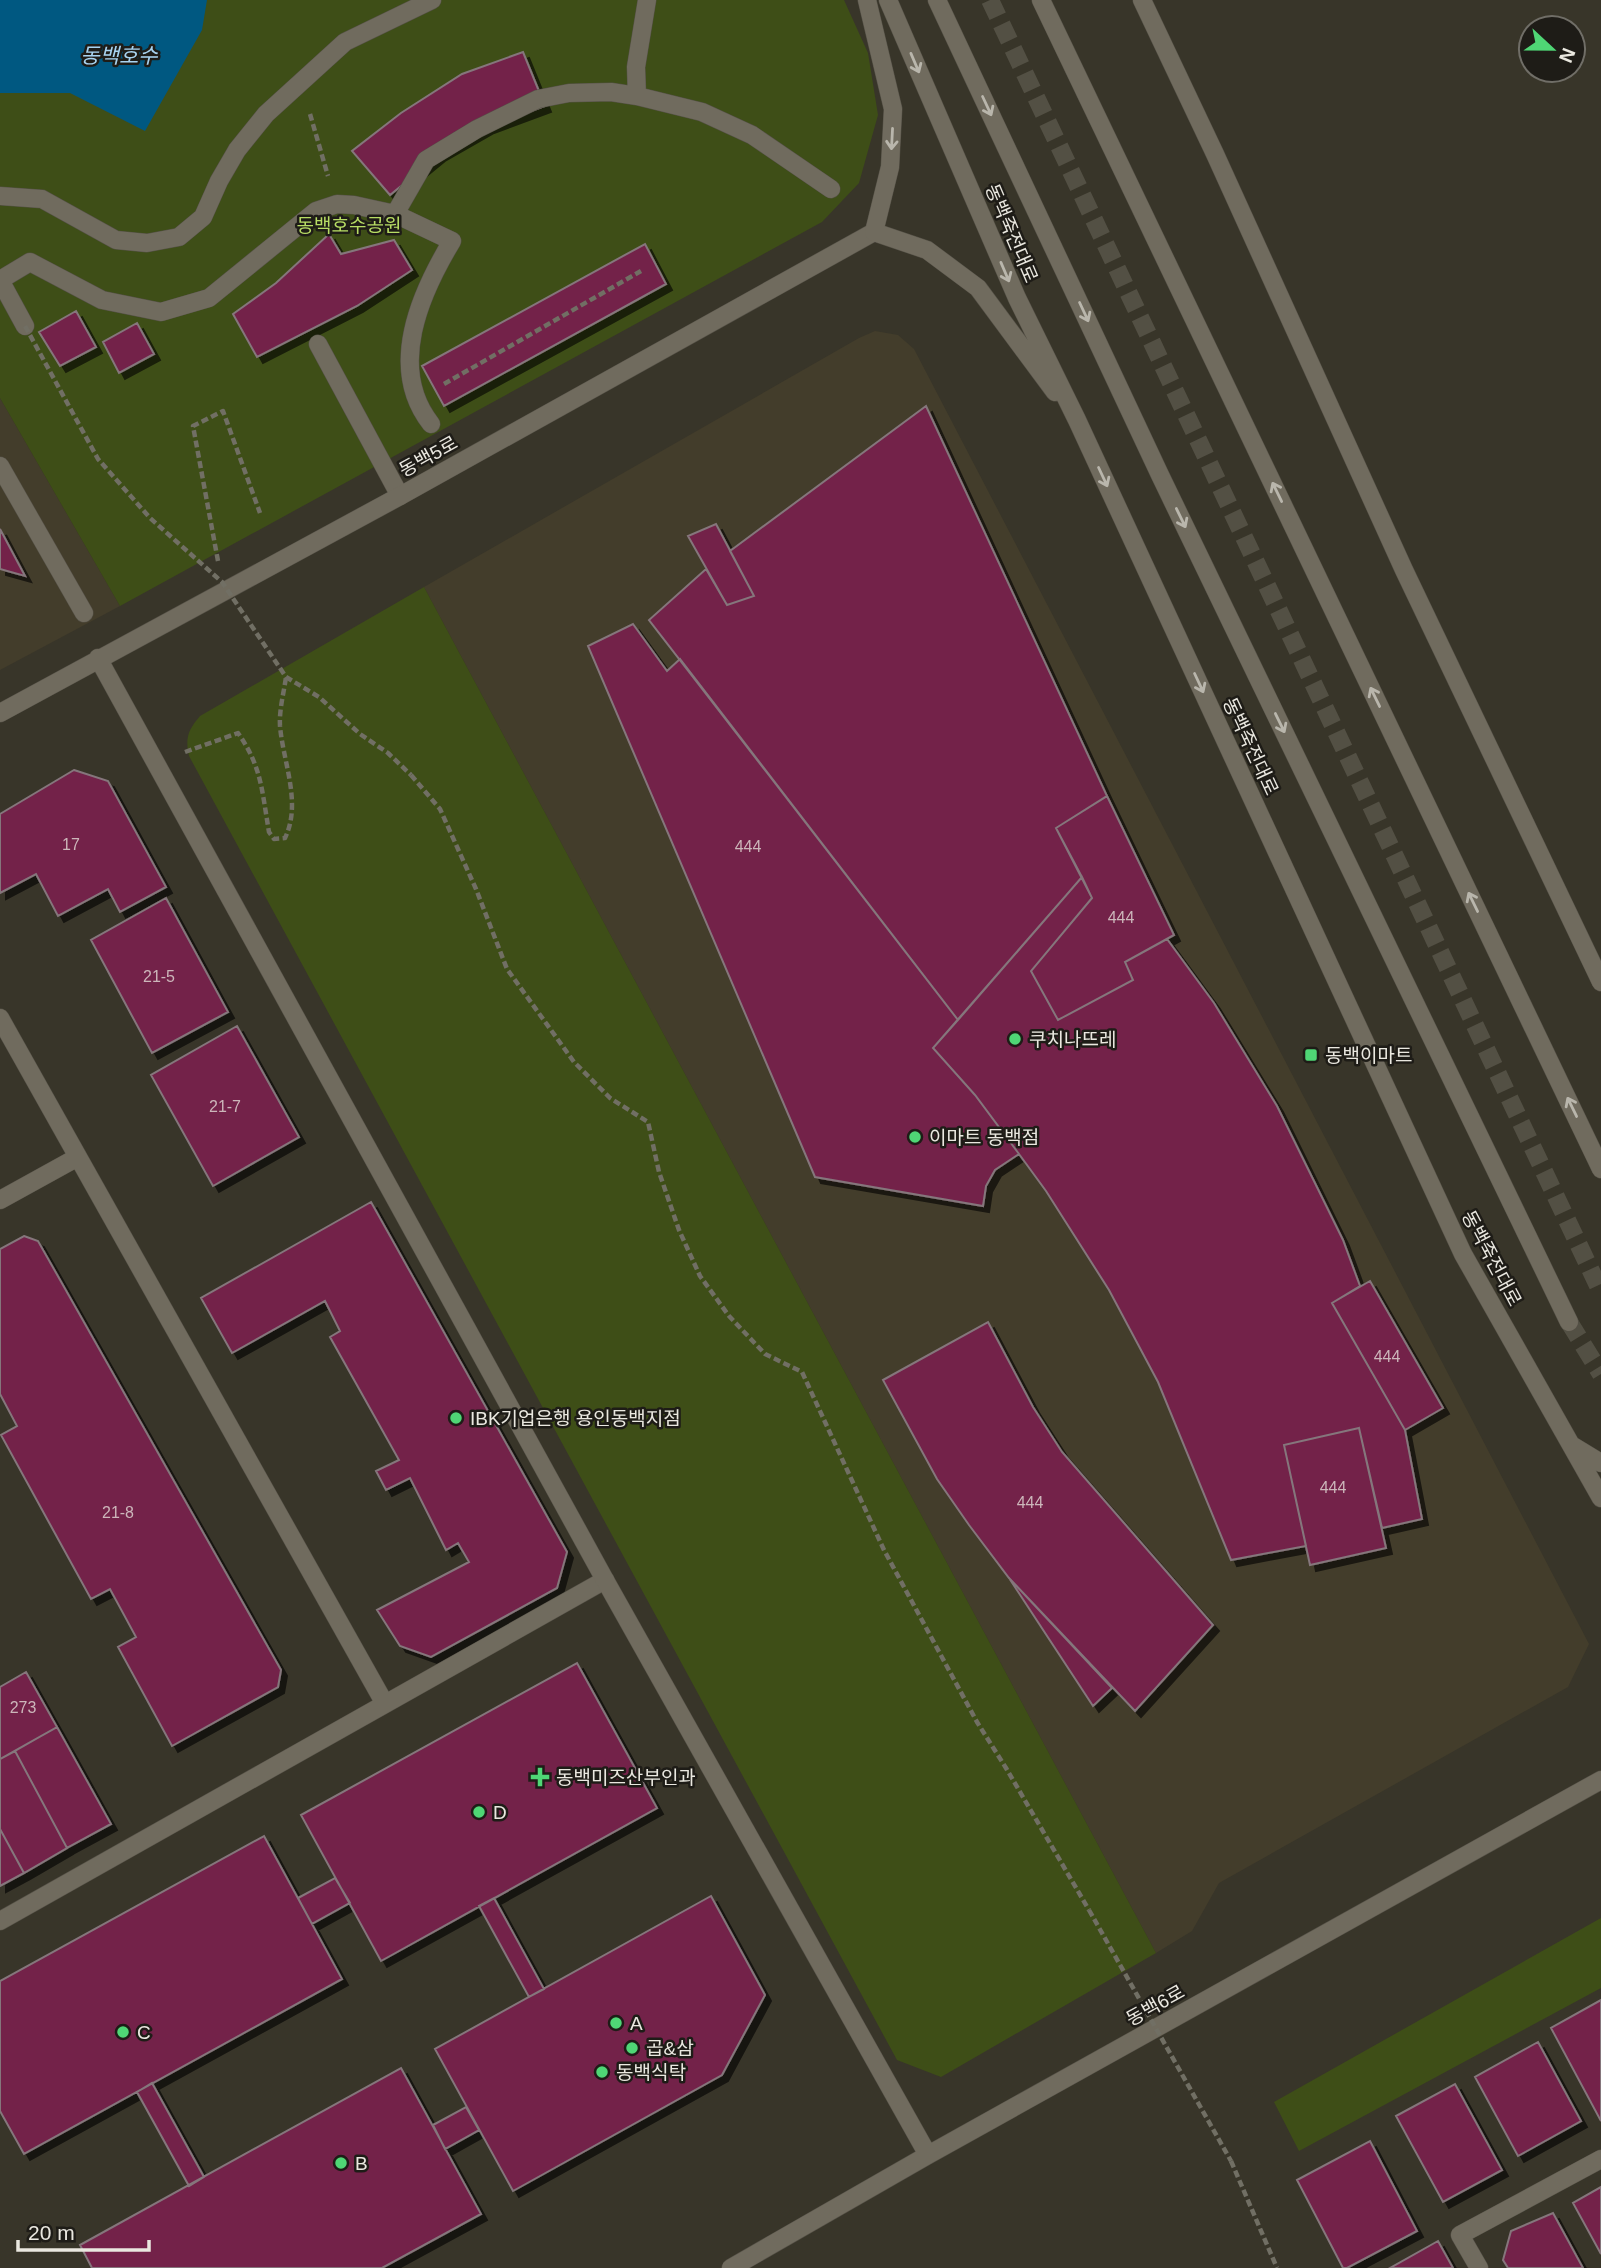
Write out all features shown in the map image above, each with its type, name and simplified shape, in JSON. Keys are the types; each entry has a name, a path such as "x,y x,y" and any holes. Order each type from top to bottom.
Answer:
{"street":[{"path":"0,196 42,199 116,240 147,243 179,237 203,217 237,150 266,114 345,42 432,0"},
{"path":"637,96 636,67 647,0"},
{"path":"867,0 893,109 890,167 874,233 928,250 978,288 1028,358 1077,419"},
{"name":"동백죽전대로","path":"888,0 1017,298 1077,419 1463,1254 1601,1498"},
{"name":"동백죽전대로","path":"937,0 1160,475 1569,1322"},
{"path":"1041,0 1601,1169"},
{"path":"1142,0 1404,570 1601,982"},
{"path":"395,214 426,160 477,129 538,99 569,93 611,92 702,112 752,135 831,189"},
{"path":"24,326 0,280 30,262 102,300 161,312 209,298 316,211 337,204 395,214 452,241 420,303 409,354 416,400 431,424"},
{"name":"동백5로","path":"0,713 400,496 874,233"},
{"path":"318,345 400,496"},
{"path":"0,466 84,612"},
{"path":"98,658 605,1580 928,2155"},
{"path":"0,1018 385,1704"},
{"path":"0,1200 78,1157"},
{"path":"1570,1444 1601,1463"},
{"path":"0,1921 605,1580"},
{"name":"동백6로","path":"731,2268 928,2155 1601,1780"},
{"path":"1479,2268 1460,2235 1601,2159"}],"path":[{"path":"310,114 329,178"},
{"path":"416,400 641,271"},
{"path":"24,326 98,459 150,518 222,582 286,677 319,697 360,734 388,753 440,809 476,889 507,969 574,1062 610,1098 648,1122 659,1172 679,1230 700,1276 729,1316 765,1353 802,1372 884,1550 977,1722 1089,1910 1231,2161 1277,2268"},
{"path":"222,582 193,426 223,411 260,513"},
{"path":"156,762 238,733 259,771 269,832 274,839 285,838 292,825 292,806 280,723 286,677"}],"shaded area":[{"path":"875,331 898,335 914,349 1589,1644 1568,1687 1219,1883 1192,1931 1156,1953 424,587"},
{"path":"0,398 120,606 0,670"}],"green space":[{"name":"동백호수공원","path":"0,0 844,0 868,53 878,115 859,183 822,222 120,606 0,398"},
{"path":"424,587 1156,1953 941,2077 897,2060 189,756 188,734 200,716"},
{"path":"1601,1918 1601,1988 1299,2151 1274,2102"}],"water":[{"name":"동백호수","path":"0,0 207,0 202,30 145,131 70,93 0,93"}],"building":[{"path":"523,52 545,106 488,127 439,155 390,195 352,151 401,113 462,74"},
{"path":"329,234 341,254 394,240 412,270 357,306 257,357 233,314 276,283"},
{"path":"645,244 666,284 444,406 422,366"},
{"path":"76,311 96,347 60,366 39,332"},
{"path":"137,323 154,354 119,373 103,342"},
{"path":"926,406 1107,796 1056,828 1082,877 958,1020 649,620 706,569 727,605 754,596 730,551"},
{"path":"716,524 754,596 727,605 688,536"},
{"path":"0,529 25,576 0,569"},
{"path":"633,624 667,671 680,659 958,1020 933,1048 975,1095 1019,1154 995,1170 986,1186 983,1206 815,1177 588,646"},
{"path":"74,770 108,781 166,887 120,912 108,889 58,916 36,874 0,893 0,814"},
{"path":"1107,796 1174,935 1125,962 1133,980 1058,1020 1031,971 1092,898 1056,828"},
{"path":"1082,877 1092,898 1031,971 1058,1020 1133,980 1125,962 1167,939 1214,1003 1277,1106 1343,1240 1360,1286 1332,1303 1405,1430 1422,1519 1382,1528 1359,1428 1284,1445 1306,1546 1231,1560 1158,1382 1109,1290 1046,1191 975,1095 933,1048"},
{"path":"166,898 228,1012 152,1053 91,940"},
{"path":"237,1026 299,1137 213,1186 151,1075"},
{"path":"371,1202 567,1552 557,1588 431,1657 400,1646 377,1610 469,1562 458,1543 446,1550 410,1478 386,1490 376,1471 399,1460 330,1337 340,1331 325,1301 232,1353 201,1298"},
{"path":"24,1236 38,1241 281,1670 278,1687 172,1746 118,1647 136,1637 110,1589 91,1599 1,1435 17,1426 0,1394 0,1249"},
{"path":"1370,1281 1443,1408 1405,1430 1332,1303"},
{"path":"988,1322 1033,1407 1062,1452 1213,1625 1135,1711 1009,1578 937,1479 883,1380"},
{"path":"1359,1428 1386,1548 1310,1565 1284,1445"},
{"path":"1009,1578 1112,1688 1093,1706"},
{"name":"D","path":"577,1663 657,1808 381,1961 301,1815"},
{"path":"26,1672 57,1727 0,1759 0,1687"},
{"path":"57,1727 111,1824 67,1848 15,1751"},
{"path":"15,1751 67,1848 24,1873 0,1829 0,1759"},
{"path":"0,1829 24,1873 0,1886"},
{"name":"C","path":"264,1836 342,1979 24,2154 0,2111 0,1981"},
{"path":"335,1878 350,1903 312,1924 298,1898"},
{"name":"A","path":"711,1896 765,1995 722,2075 513,2191 435,2049"},
{"path":"494,1898 544,1989 529,1997 479,1906"},
{"path":"1601,2000 1601,2121 1551,2028"},
{"path":"1538,2042 1581,2121 1518,2156 1475,2077"},
{"name":"B","path":"401,2068 481,2214 382,2268 92,2268 80,2245"},
{"path":"152,2083 204,2177 189,2186 137,2092"},
{"path":"1455,2084 1502,2170 1443,2202 1396,2116"},
{"path":"466,2107 479,2130 445,2149 433,2125"},
{"path":"1370,2141 1417,2231 1343,2268 1297,2180"},
{"path":"1601,2187 1601,2254 1573,2203"},
{"path":"1553,2213 1583,2268 1508,2268 1503,2260 1511,2231"},
{"path":"1438,2241 1453,2268 1390,2268"}],"tunnel":[{"path":"990,0 1601,1292"},
{"path":"1569,1322 1601,1374"}],"place":[{"name":"쿠치나뜨레","path":"1015,1039"},
{"name":"동백이마트","path":"1311,1055"},
{"name":"이마트 동백점","path":"915,1137"},
{"name":"IBK기업은행 용인동백지점","path":"456,1418"},
{"name":"동백미즈산부인과","path":"540,1777"},
{"name":"D","path":"479,1812"},
{"name":"A","path":"616,2023"},
{"name":"C","path":"123,2032"},
{"name":"곱&삼","path":"632,2048"},
{"name":"동백식탁","path":"602,2072"},
{"name":"B","path":"341,2163"}]}
